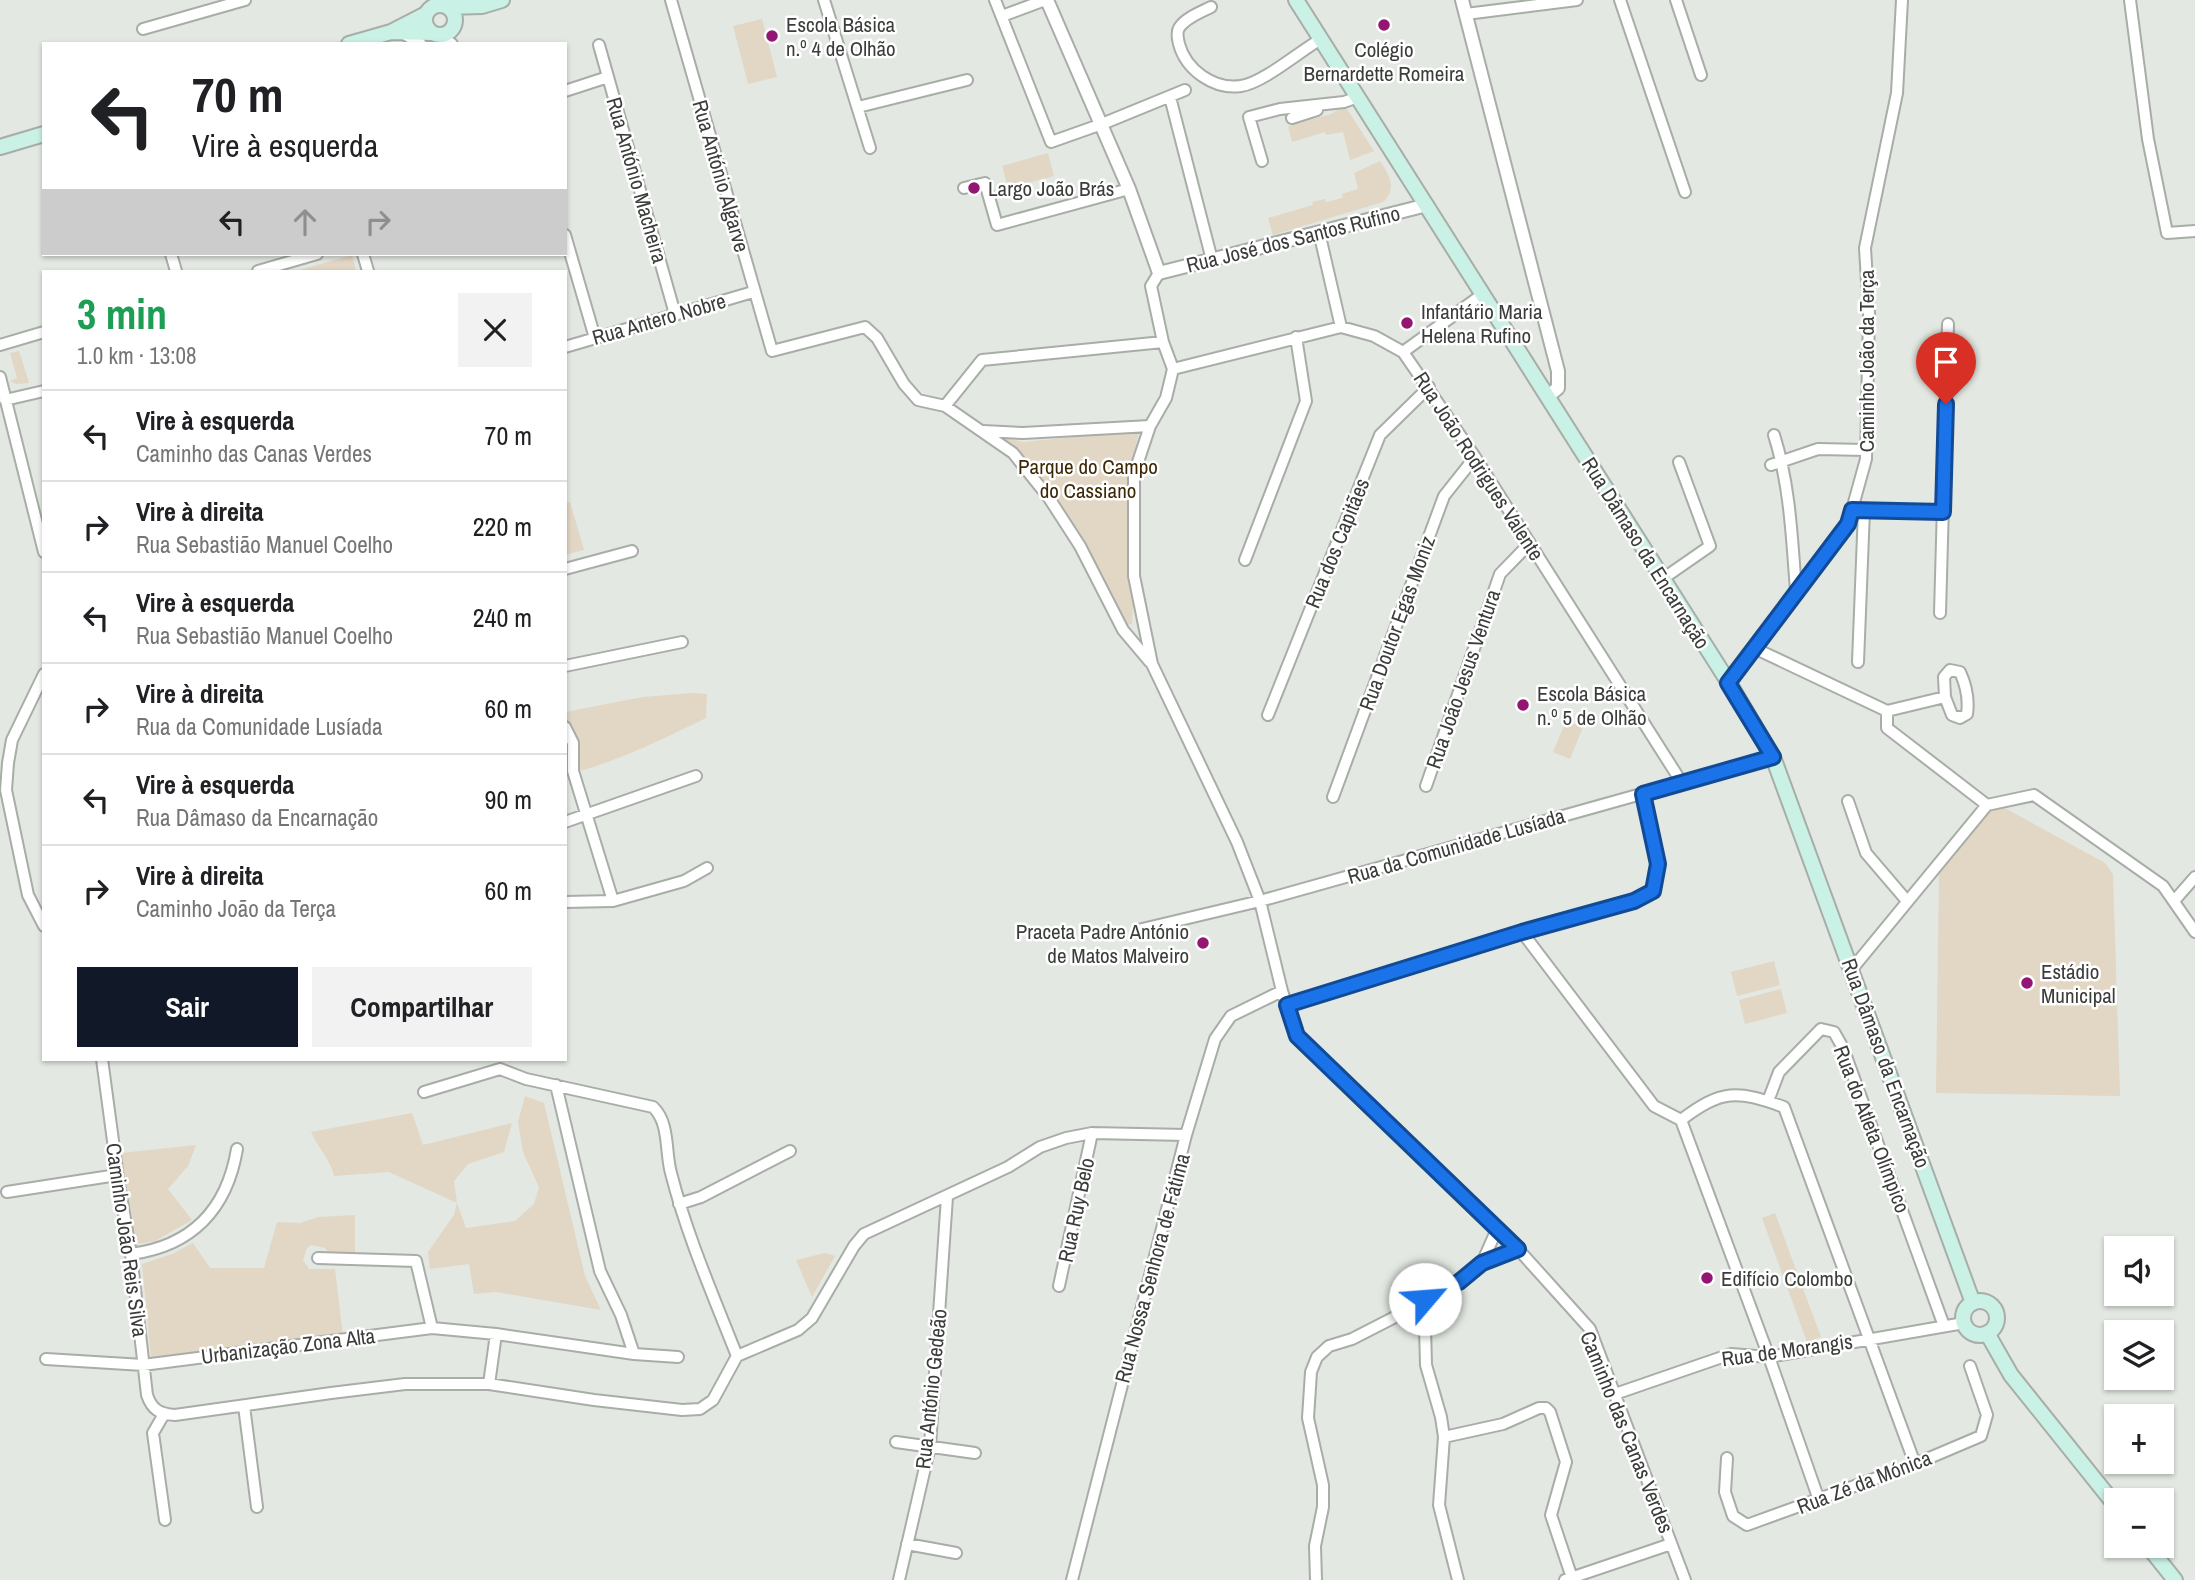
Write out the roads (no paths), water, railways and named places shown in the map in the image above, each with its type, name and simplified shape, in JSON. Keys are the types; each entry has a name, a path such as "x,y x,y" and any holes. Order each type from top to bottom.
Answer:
{"main road":[{"path":"357,42 395,32 426,14 435,5 482,6 502,0"},
{"name":"Rua Dâmaso da Encarnação","path":"1296,0 1773,757 1973,1303"},
{"path":"395,32 446,34 454,24 482,6"},
{"path":"448,7 453,13 454,24"},
{"path":"426,14 425,23 435,34"},
{"path":"0,147 42,135"},
{"path":"1978,1301 1990,1304 1996,1314 1996,1325 1987,1333 1976,1335 1964,1323 1964,1313 1973,1303 1978,1301"},
{"path":"1987,1333 2011,1375 2104,1491"},
{"path":"2157,1558 2175,1580"}],"street":[{"path":"143,29 245,0"},
{"name":"Rua António Algarve","path":"671,0 772,351 865,327 877,338 904,384 918,400 945,406"},
{"path":"824,0 870,148"},
{"path":"995,0 1051,142 1185,90"},
{"path":"1002,16 1046,0 1129,189 1159,273 1151,286 1163,342 1173,369 1166,398 1150,426 1134,474 1134,576 1152,664"},
{"path":"1462,0 1558,371 1558,388 1547,397"},
{"path":"1466,14 1577,0"},
{"path":"1620,0 1685,192"},
{"path":"1676,0 1701,75"},
{"name":"Caminho João da Terça","path":"1728,683 1848,524 1866,459 1869,314 1865,248 1896,93 1902,0"},
{"path":"2130,0 2148,139 2167,233 2195,230"},
{"path":"1211,6 1188,19 1179,28 1177,37 1189,65 1215,82 1238,87 1249,85 1321,39"},
{"path":"395,32 417,42"},
{"path":"435,34 449,42"},
{"name":"Rua António Macheira","path":"599,45 676,314"},
{"path":"567,90 608,77"},
{"path":"858,107 967,79"},
{"path":"1170,97 1212,260"},
{"path":"1262,161 1249,117 1280,109 1328,104 1358,97"},
{"path":"1292,118 1328,104"},
{"path":"964,188 985,183 997,225 1129,189"},
{"name":"Rua José dos Santos Rufino","path":"1159,273 1427,205"},
{"path":"1319,232 1341,327"},
{"path":"567,242 594,338"},
{"path":"261,270 310,256"},
{"name":"Rua Antero Nobre","path":"567,346 753,292"},
{"path":"1403,352 1483,294"},
{"path":"1940,613 1948,324"},
{"name":"Rua João Rodrigues Valente","path":"1173,369 1341,327 1374,337 1403,352 1475,457 1682,783"},
{"path":"0,345 42,333"},
{"path":"1245,560 1306,401 1296,337"},
{"path":"1152,664 1123,630 1080,546 1049,498 1013,453 945,406 982,360 1163,342"},
{"path":"0,377 42,544"},
{"name":"Rua dos Capitães","path":"1268,715 1380,435 1429,387"},
{"path":"5,400 42,391"},
{"path":"983,431 1023,433 1150,426"},
{"path":"1774,435 1787,491 1796,592"},
{"path":"1771,465 1818,449 1866,450"},
{"name":"Rua Doutor Egas Moniz","path":"1333,797 1444,496 1475,457"},
{"path":"1661,580 1710,546 1679,462"},
{"path":"32,502 42,499"},
{"path":"1852,510 1943,512"},
{"path":"1858,662 1864,510"},
{"name":"Rua João Jesus Ventura","path":"1426,786 1500,574 1530,543"},
{"path":"567,568 632,551"},
{"path":"567,666 682,642"},
{"path":"1754,648 1887,711 1945,697"},
{"name":"Caminho das Canas Verdes","path":"1152,664 1223,814 1259,901 1282,991 1297,1036 1518,1249 1590,1329 1685,1580"},
{"path":"42,678 12,740 6,790 28,895 42,922"},
{"path":"1887,711 1887,728 1987,804"},
{"path":"567,731 573,743 569,766 613,901"},
{"name":"Rua da Comunidade Lusíada","path":"1138,930 1259,901 1773,757"},
{"path":"567,821 696,776"},
{"path":"1287,1005 1522,932 1634,901 1653,891 1658,864 1643,794"},
{"path":"1852,969 1987,804 2034,795 2164,886 2195,932"},
{"path":"1848,801 1866,853 1907,901"},
{"path":"567,902 613,901 684,881 706,868"},
{"path":"2174,901 2195,877"},
{"path":"1522,932 1654,1106 1681,1120 1819,1500"},
{"name":"Rua Nossa Senhora de Fátima","path":"1072,1580 1186,1135 1215,1039 1231,1016 1282,991"},
{"name":"Rua do Atleta Olímpico","path":"1768,1101 1779,1073 1821,1029 1835,1032 1944,1326"},
{"name":"Caminho João Reis Silva","path":"102,1061 117,1175 131,1254 143,1365 150,1404 163,1415"},
{"path":"424,1092 500,1064 526,1079 653,1107 663,1120 668,1164 696,1259 737,1356"},
{"path":"556,1085 600,1271 626,1327 634,1354"},
{"path":"1681,1120 1702,1104 1738,1094 1784,1107 1915,1464"},
{"path":"165,1520 153,1433 163,1415 185,1415 405,1384 489,1384 594,1400 682,1410 700,1409 713,1400 737,1356 798,1330 812,1318 854,1246 864,1234 1008,1167 1040,1147 1066,1138 1092,1133 1186,1135"},
{"name":"Rua Ruy Belo","path":"1059,1286 1092,1133"},
{"path":"131,1254 146,1252 173,1242 191,1233 210,1216 224,1194 234,1170 237,1149"},
{"path":"679,1204 701,1197 790,1151"},
{"path":"7,1192 117,1175"},
{"name":"Rua António Gedeão","path":"899,1580 930,1446 947,1196"},
{"path":"1482,1263 1497,1229"},
{"path":"1424,1296 1459,1282 1482,1263 1518,1249"},
{"path":"318,1258 416,1261 432,1328"},
{"path":"1419,1291 1424,1296 1424,1306 1420,1310 1407,1308 1404,1302 1409,1292 1419,1291"},
{"path":"1316,1580 1315,1546 1324,1507 1323,1485 1308,1418 1311,1372 1317,1357 1329,1346 1352,1339 1394,1318 1407,1308"},
{"path":"1420,1310 1425,1327 1426,1365 1444,1437 1438,1505 1458,1580"},
{"name":"Rua de Morangis","path":"1615,1394 1731,1354 1769,1357 1964,1323"},
{"name":"Urbanização Zona Alta","path":"46,1359 143,1365 432,1328 496,1334 634,1354 678,1357"},
{"path":"489,1384 496,1334"},
{"name":"Rua Zé da Mónica","path":"1727,1458 1726,1492 1733,1516 1747,1525 1915,1464 1981,1436 1987,1415 1970,1366"},
{"path":"244,1406 257,1507"},
{"path":"1444,1437 1503,1424 1539,1408 1546,1408 1566,1462 1551,1515 1568,1579 1671,1544"},
{"path":"896,1442 975,1452"},
{"path":"907,1544 956,1553"}],"place":[{"name":"Colégio Bernardette Romeira","path":"1384,25"},
{"name":"Escola Básica n.º 4 de Olhão","path":"772,36"},
{"name":"Largo João Brás","path":"974,188"},
{"name":"Infantário Maria Helena Rufino","path":"1407,323"},
{"name":"Escola Básica n.º 5 de Olhão","path":"1523,705"},
{"name":"Praceta Padre António de Matos Malveiro","path":"1203,943"},
{"name":"Estádio Municipal","path":"2027,983"},
{"name":"Edifício Colombo","path":"1707,1278"}],"park label":[{"name":"Parque do Campo do Cassiano","path":"1088,478"}]}
